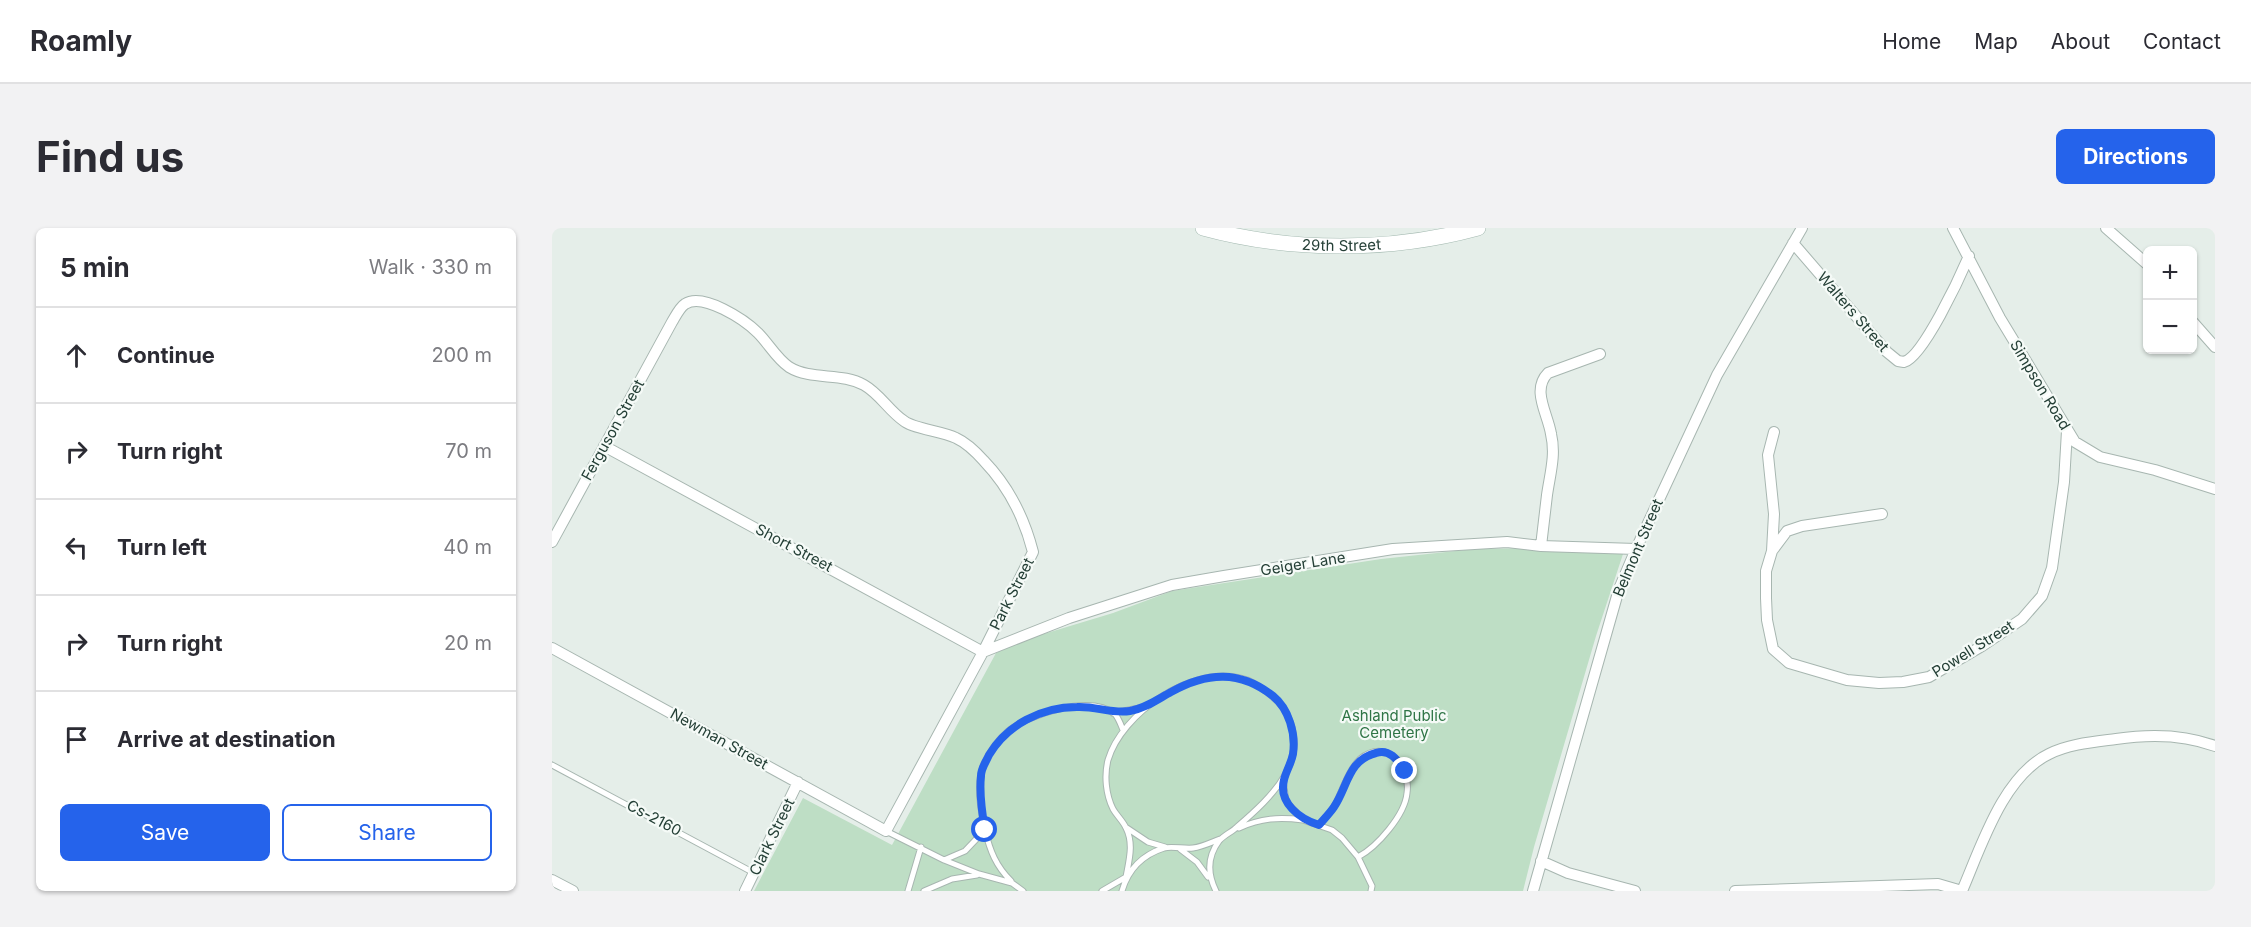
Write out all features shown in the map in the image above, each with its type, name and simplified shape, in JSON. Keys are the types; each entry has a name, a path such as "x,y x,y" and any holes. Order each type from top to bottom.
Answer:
{"street":[{"name":"29th Street","path":"1203,228 1259,240 1342,246 1405,242 1478,228"},
{"name":"Belmont Street","path":"1533,891 1611,614 1636,549 1717,375 1802,228"},
{"name":"Simpson Road","path":"1953,228 2000,318 2075,442 2100,457 2155,470 2215,489"},
{"path":"2106,228 2143,261"},
{"name":"Walters Street","path":"1793,243 1887,352 1898,361 1904,362 1914,356 1950,297 1969,256"},
{"name":"Park Street","path":"675,318 685,304 696,301 721,308 740,318 758,333 790,367 812,376 845,378 864,384 905,422 959,439 972,448 1001,478 1026,528 1033,552 886,831"},
{"name":"Ferguson Street","path":"552,542 675,318"},
{"path":"2197,326 2215,347"},
{"path":"1541,546 1554,459 1552,435 1540,386 1548,373 1600,354"},
{"name":"Powell Street","path":"1774,432 1768,455 1774,514 1772,551 1766,571 1767,620 1773,649 1789,663 1847,680 1879,683 1903,682 1929,676 1982,646 2022,619 2042,596 2052,568 2064,482 2067,430"},
{"name":"Short Street","path":"604,446 982,652"},
{"path":"1772,551 1787,531 1795,528 1882,514"},
{"name":"Geiger Lane","path":"982,652 1069,618 1173,585 1393,549 1508,542 1541,546 1636,549"},
{"name":"Newman Street","path":"552,648 886,831"},
{"path":"1735,891 1896,888 1938,884 1962,891 1990,827 2016,781 2049,754 2073,745 2136,736 2178,736 2215,746"},
{"name":"Clark Street","path":"745,891 798,782"},
{"path":"1541,861 1568,873 1635,891"},
{"path":"552,880 573,891"}],"lane":[{"path":"1113,713 1132,711 1146,706 1174,690 1200,680 1227,676 1253,682 1275,698 1289,719 1294,743 1293,754 1283,780 1235,830"},
{"path":"1023,891 998,868 989,847 981,812 981,775 984,765 1004,734 1033,717 1054,710 1076,706 1102,708 1118,718 1123,730"},
{"path":"1146,706 1123,730 1108,762 1106,786 1113,809 1127,828 1148,842 1180,849 1195,848 1266,819 1279,817 1303,820 1332,830 1342,838 1358,857 1373,889"},
{"path":"1319,825 1335,806 1347,778 1358,762 1365,756 1380,751 1395,757 1405,771 1408,791 1406,801 1396,820 1383,836 1358,857"},
{"name":"Cs-2160","path":"552,765 755,873"},
{"path":"1283,780 1286,801 1303,820"},
{"path":"1122,891 1131,850 1127,828"},
{"path":"944,860 965,851 985,830"},
{"path":"886,831 944,860 979,874 1012,883"},
{"path":"1210,880 1211,855 1221,838"},
{"path":"908,891 921,847"},
{"path":"1102,891 1126,877 1142,859 1165,847"},
{"path":"1180,849 1197,862 1216,891"},
{"path":"924,891 952,879 979,874"}],"green space":[{"name":"Ashland Public Cemetery","path":"1474,549 1619,550 1623,554 1596,636 1523,891 754,891 803,798 892,845 996,653 1027,639 1113,613 1172,591 1381,559"}],"route":[{"path":"985,830 981,812 981,775 997,743 1013,727 1033,717 1076,706 1102,708 1113,713 1132,711 1200,680 1227,676 1253,682 1283,707 1289,719 1294,743 1290,766 1283,780 1284,792 1286,801 1303,820 1319,825 1335,806 1347,778 1365,756 1380,751 1387,753 1395,757 1405,771"}]}
